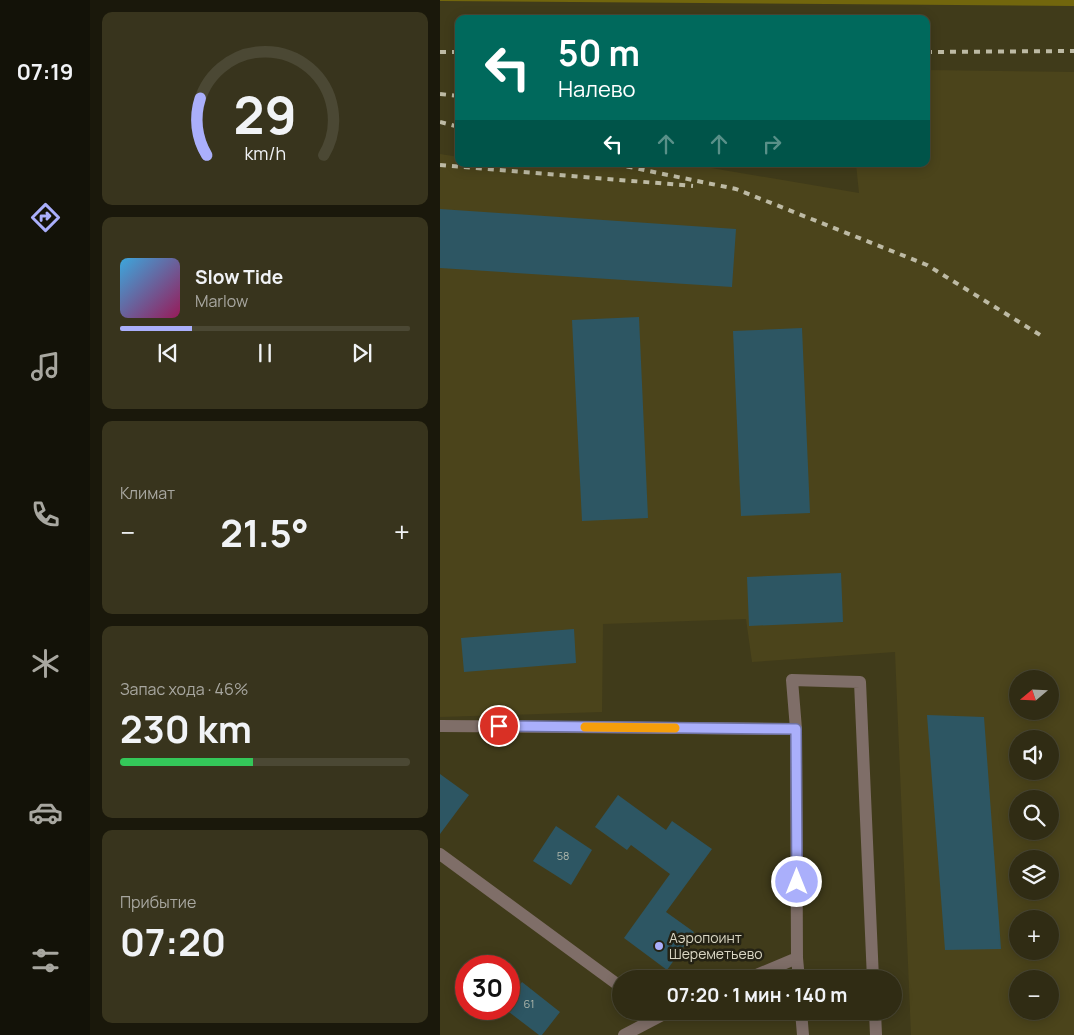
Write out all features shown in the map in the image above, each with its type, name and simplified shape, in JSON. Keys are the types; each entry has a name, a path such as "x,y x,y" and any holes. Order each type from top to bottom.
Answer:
{"street":[{"path":"798,970 796,729 792,680 860,682 873,970"},
{"path":"440,726 796,729"},
{"path":"440,854 612,980"},
{"path":"768,970 797,958"},
{"path":"624,1035 649,1020"},
{"path":"802,1020 803,1035"},
{"path":"875,1020 876,1035"}],"shaded area":[{"path":"1074,0 1074,6 440,1"},
{"path":"930,70 1074,72 1074,1035 911,1035 895,652 752,662 746,619 603,624 602,712 440,717 440,154 455,156 455,167 706,167 859,193 856,167 930,167"}],"building":[{"path":"440,209 736,229 732,287 440,268"},
{"path":"639,317 648,518 582,521 572,320"},
{"path":"802,328 810,513 741,516 733,331"},
{"path":"841,573 843,622 749,626 747,577"},
{"path":"574,629 576,663 464,672 461,638"},
{"path":"927,715 984,717 1001,949 945,950"},
{"path":"440,774 469,795 440,834"},
{"path":"618,795 666,830 672,821 712,849 666,912 694,932 667,970 624,938 670,874 631,845 627,850 595,827"},
{"path":"556,826 592,850 571,885 533,861"},
{"path":"522,982 560,1012 542,1035 539,1035 519,1020 520,984"}],"railway":[{"path":"930,52 1074,51"},
{"path":"440,52 455,52"},
{"path":"440,94 455,96"},
{"path":"440,122 455,126"},
{"path":"440,165 455,166"},
{"path":"464,167 693,186"},
{"path":"630,167 736,189 927,265 1045,338"}],"slow traffic":[{"path":"585,727 675,728"}],"place":[{"name":"Аэропоинт Шереметьево","path":"659,946"}],"route":[{"path":"499,726 796,729 797,882"}]}
